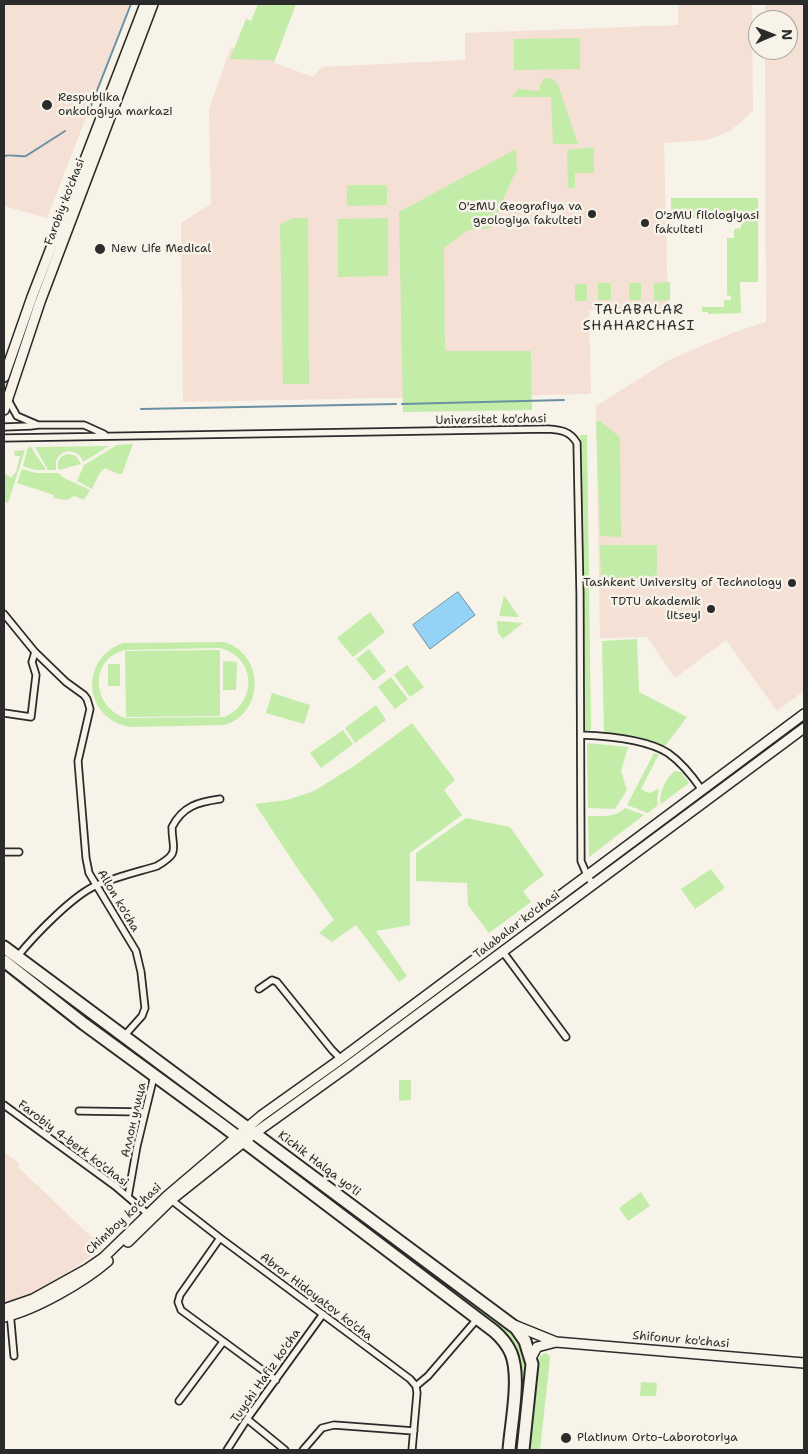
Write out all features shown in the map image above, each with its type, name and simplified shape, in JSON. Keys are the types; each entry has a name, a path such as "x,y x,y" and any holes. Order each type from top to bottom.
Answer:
{"highway":[{"name":"Kichik Halqa yo'li","path":"4,947 125,1035 512,1325 525,1341 531,1358 531,1376 523,1450"},
{"path":"5,964 478,1318 502,1339 513,1361 515,1387 509,1450"},
{"path":"84,1024 92,1012"},
{"path":"420,1275 429,1263"}],"main road":[{"name":"Farobiy ko'chasi","path":"4,376 32,297 145,4"},
{"name":"Farobiy ko'chasi","path":"4,410 40,302 153,4"},
{"name":"Talabalar ko'chasi","path":"240,1139 423,997 804,714"},
{"name":"Talabalar ko'chasi","path":"251,1130 347,1067 804,728"},
{"path":"773,737 780,746"},
{"path":"423,997 430,1006"},
{"path":"341,1059 347,1067"},
{"name":"Chimboy ko'chasi","path":"7,1312 34,1299 103,1258 169,1198 240,1139"},
{"name":"Shifonur ko'chasi","path":"512,1325 556,1342 804,1363"},
{"name":"Shifonur ko'chasi","path":"531,1358 537,1347 556,1342"}],"street":[{"path":"8,400 17,416 38,425"},
{"name":"Universitet ko'chasi","path":"4,427 84,425 108,435"},
{"name":"Universitet ko'chasi","path":"4,438 548,429 569,433 577,443 580,595 581,861 593,885"},
{"path":"4,614 36,652 32,662 36,675 30,717 4,713"},
{"name":"Allon ko'cha","path":"36,652 66,682 88,699 90,709 78,761 86,858 89,873 136,951 141,972 145,1008 142,1016 125,1035"},
{"path":"581,735 620,739 657,748 669,754 684,767 702,790"},
{"path":"18,957 79,896 97,885 164,862 173,852 175,845 172,827 184,810 197,803 220,799"},
{"path":"4,852 20,852"},
{"path":"503,952 566,1037"},
{"path":"258,989 272,980 277,982 341,1059"},
{"name":"Аллон улица","path":"128,1197 137,1146 154,1076"},
{"name":"Farobiy 4-berk ko'chasi","path":"4,1105 151,1216"},
{"path":"79,1111 145,1112"},
{"name":"Abror Hidoyatov ko'cha","path":"169,1198 410,1379 416,1386"},
{"path":"220,1238 180,1295 178,1302 181,1310 276,1380"},
{"path":"7,1312 14,1356"},
{"name":"Tuychi Hafiz ko'cha","path":"227,1450 247,1419 323,1314"},
{"path":"412,1450 416,1386 428,1376 478,1318"},
{"path":"179,1401 223,1342"},
{"path":"247,1419 285,1450"},
{"path":"303,1450 322,1428 334,1425 414,1431"}],"shaded area":[{"name":"Respublika onkologiya markazi","path":"4,4 130,4 47,218 4,206"},
{"path":"678,4 752,4 752,10 748,10 748,60 753,60 753,111 730,131 707,140 664,143 668,309 589,310 591,394 183,402 181,223 211,204 209,109 231,47 313,77 322,67 465,60 465,33 678,25"},
{"path":"765,4 804,4 804,691 777,711 726,640 675,678 647,637 600,638 596,406 669,360 732,333 766,322 765,60 798,60 798,10 765,10"},
{"path":"4,1152 19,1163 18,1167 103,1248 38,1293 4,1304"}],"green space":[{"path":"258,4 296,4 274,62 268,60 230,59 246,19 251,21"},
{"path":"580,38 580,69 514,70 514,39"},
{"path":"545,78 553,79 558,85 578,144 553,144 551,97 512,97 518,89 539,91 541,83"},
{"path":"594,147 594,173 575,173 575,188 568,188 567,150"},
{"path":"516,149 517,172 513,177 491,228 468,230 444,248 445,351 531,351 532,410 403,412 399,212"},
{"path":"347,185 387,185 387,205 347,206"},
{"path":"671,198 758,198 758,282 740,282 741,313 708,314 708,312 702,312 702,307 724,307 724,300 731,300 731,296 727,295 727,238 734,238 734,229 741,228 741,218 671,218"},
{"path":"293,218 308,218 309,384 283,384 280,224"},
{"path":"388,218 388,276 338,277 338,219"},
{"path":"670,282 670,300 654,301 654,283"},
{"path":"598,283 611,283 611,300 598,300"},
{"path":"629,283 641,283 641,300 629,300"},
{"path":"575,284 587,284 587,301 575,301"},
{"path":"596,421 602,421 603,424 620,437 621,537 600,536"},
{"path":"580,435 587,435 591,730 585,730"},
{"path":"133,444 122,474 105,468 99,474 92,489 77,481 84,465 117,445"},
{"path":"109,446 83,462 78,454 70,451 66,452 58,457 56,470 48,470 35,447"},
{"path":"28,447 31,447 46,470 35,470 23,466"},
{"path":"25,450 8,503 4,501 4,476 6,474 11,478 16,472 20,456 15,456 14,451"},
{"path":"69,454 76,456 81,464 59,470 59,459"},
{"path":"22,469 36,473 58,473 64,478 90,490 84,500 74,496 67,500 53,498 54,495 17,483"},
{"path":"600,545 657,545 657,575 601,584"},
{"path":"504,595 519,617 499,616"},
{"path":"370,612 385,632 353,657 337,638"},
{"path":"497,621 523,623 503,639 498,633"},
{"path":"637,639 639,692 687,717 665,746 644,739 604,732 602,641"},
{"path":"224,642 237,649 247,658 253,671 255,684 253,697 247,709 237,719 224,725 131,727 115,722 104,713 96,702 92,688 93,675 99,662 108,651 123,643","holes":["220,648 232,653 241,660 246,670 248,680 247,691 243,701 236,710 225,717 126,718 115,713 106,704 101,694 99,684 100,673 105,663 113,655 125,650"]},
{"path":"369,649 386,671 374,681 356,659"},
{"path":"220,650 220,716 126,717 125,651"},
{"path":"223,661 237,662 236,690 223,690"},
{"path":"108,664 120,664 120,686 108,686"},
{"path":"407,665 424,687 410,697 394,675"},
{"path":"391,677 408,699 395,709 378,687"},
{"path":"272,693 310,705 304,724 266,713"},
{"path":"376,705 386,720 355,743 345,728"},
{"path":"412,723 455,780 444,790 462,815 410,853 410,925 376,931 407,976 399,982 356,925 332,942 319,933 334,920 255,804 287,800 314,791 354,766"},
{"path":"343,730 353,744 321,768 310,753"},
{"path":"587,743 628,747 621,771 627,790 615,809 588,808"},
{"path":"654,753 659,754 641,789 649,793 659,789 658,805 648,813 627,805"},
{"path":"675,771 681,772 689,783 661,804 660,800 664,786"},
{"path":"625,808 644,815 589,857 588,816 612,815"},
{"path":"466,818 510,827 544,875 523,891 531,902 489,933 468,905 467,883 416,881 416,853"},
{"path":"711,869 725,888 695,909 681,889"},
{"path":"97,1021 238,1126 236,1130 94,1024"},
{"path":"399,1080 411,1080 411,1100 399,1101"},
{"path":"265,1147 412,1259 412,1261 263,1151"},
{"path":"641,1192 650,1206 628,1221 619,1208"},
{"path":"432,1273 509,1329 520,1342 528,1362 520,1450 514,1450 521,1370 516,1349 497,1326 432,1276"},
{"path":"545,1353 550,1358 540,1450 530,1450 540,1356"},
{"path":"641,1382 657,1383 656,1396 640,1396"}],"water":[{"path":"458,592 475,615 430,649 413,625"}],"waterway":[{"path":"87,116 131,4"},
{"path":"4,156 26,156 65,131"},
{"path":"402,404 564,400"},
{"path":"141,409 396,404"}],"place":[{"name":"Respublika onkologiya markazi","path":"47,105"},
{"name":"O'zMU Geografiya va geologiya fakulteti","path":"592,214"},
{"name":"O'zMU filologiyasi fakulteti","path":"645,223"},
{"name":"New Life Medical","path":"100,249"},
{"name":"Tashkent University of Technology","path":"792,583"},
{"name":"TDTU akademik litseyi","path":"711,609"},
{"name":"Platinum Orto-Laborotoriya","path":"566,1438"}],"district":[{"name":"TALABALAR SHAHARCHASI","path":"639,318"}]}
